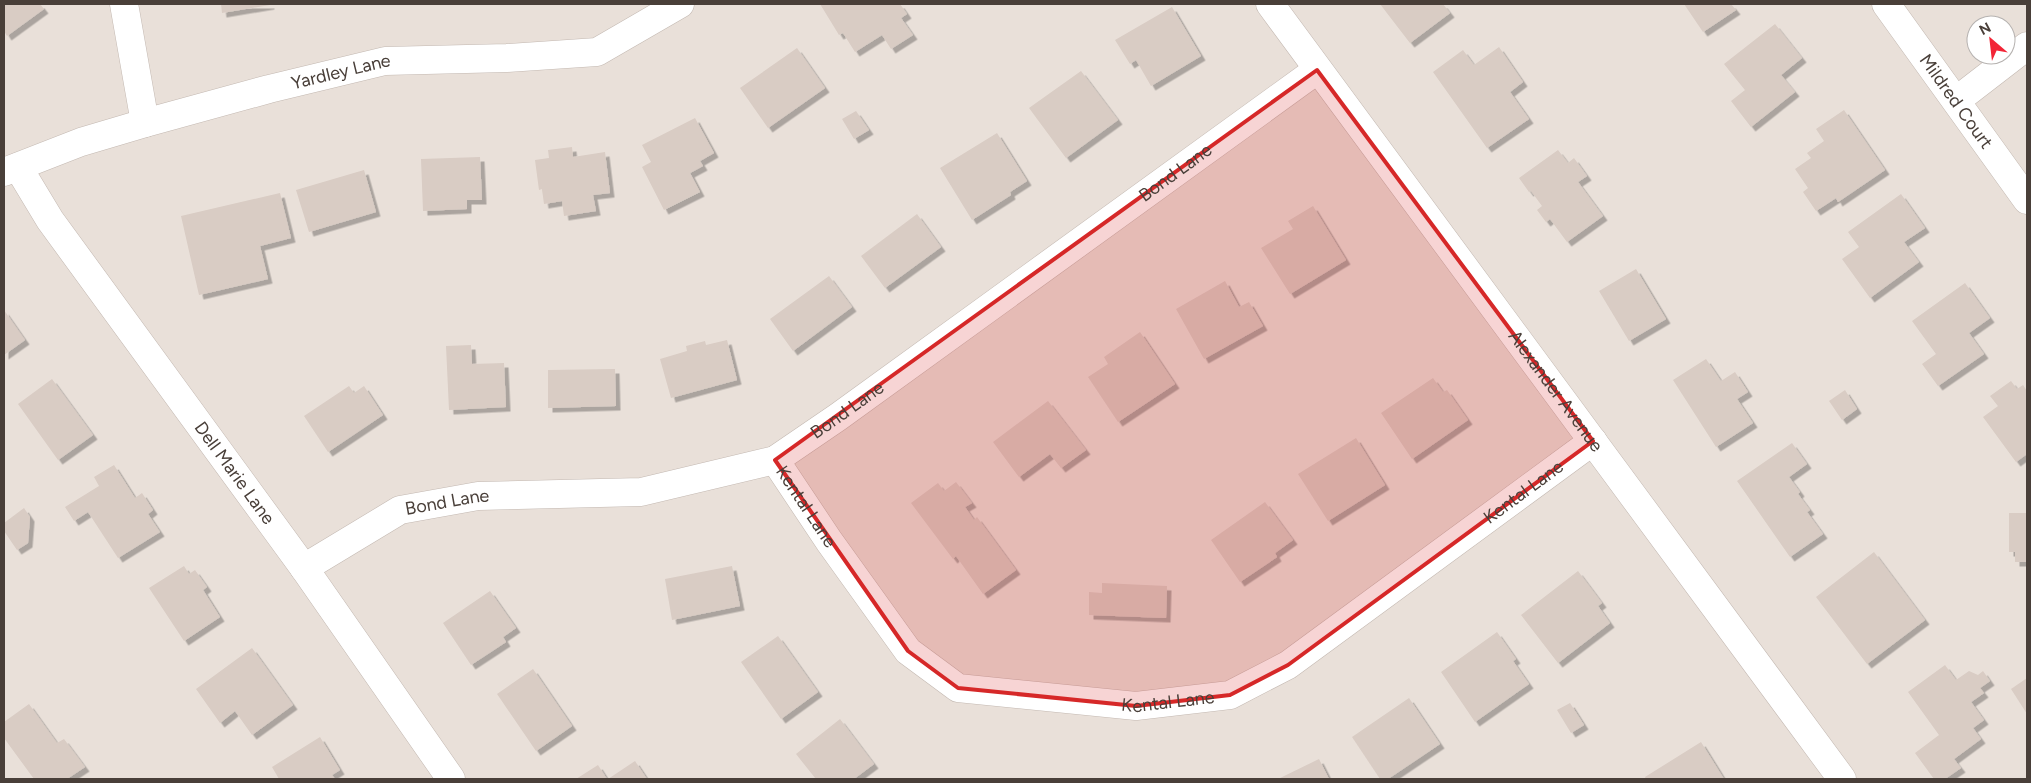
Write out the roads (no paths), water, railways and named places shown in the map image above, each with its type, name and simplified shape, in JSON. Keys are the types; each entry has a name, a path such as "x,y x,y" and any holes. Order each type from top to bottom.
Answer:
{"street":[{"path":"124,4 145,123"},
{"name":"Yardley Lane","path":"11,170 81,142 145,123 269,89 385,62 597,52 680,4"},
{"name":"Alexander Avenue","path":"1270,4 1842,779"},
{"name":"Mildred Court","path":"1886,4 1957,100 2027,200"},
{"path":"1957,100 2027,46"},
{"name":"Bond Lane","path":"304,568 400,510 478,496 641,492 775,460 838,417 1317,70"},
{"name":"Dell Marie Lane","path":"11,170 50,220 304,568 451,779"},
{"name":"Kental Lane","path":"775,460 829,542 908,651 958,688 1136,706 1230,696 1288,664 1593,441"}]}
